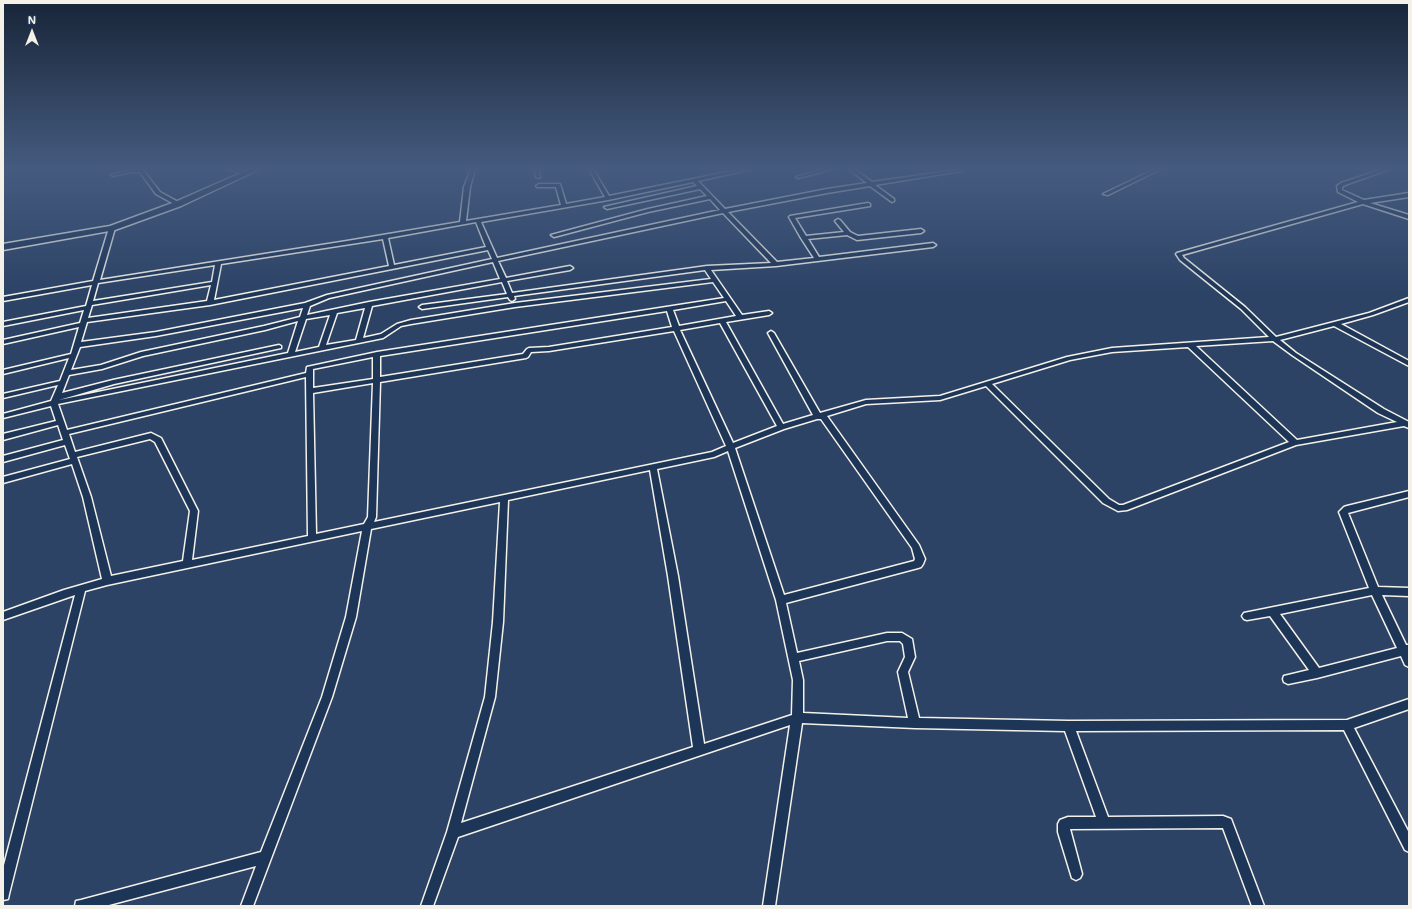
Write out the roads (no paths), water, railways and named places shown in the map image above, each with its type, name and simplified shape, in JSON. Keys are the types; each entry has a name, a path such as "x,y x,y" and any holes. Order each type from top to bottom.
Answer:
{"street":[{"path":"3,246 112,228 158,211"},
{"path":"463,223 464,211"},
{"path":"3,299 96,282 385,237 531,211"},
{"path":"554,235 646,211"},
{"path":"77,345 156,334 307,305 328,297 722,211"},
{"path":"724,211 776,264"},
{"path":"817,258 792,219 793,216 824,211"},
{"path":"1330,211 1179,254 1182,259 1243,308 1275,339 1294,354 1380,411 1407,424"},
{"path":"1390,211 1409,218"},
{"path":"478,220 515,305"},
{"path":"838,221 848,234 853,237 921,231"},
{"path":"108,581 87,497 64,433 56,400 74,355 112,228"},
{"path":"804,238 848,234"},
{"path":"385,237 392,268"},
{"path":"422,307 707,268 776,264 933,245"},
{"path":"3,342 84,322 210,303 490,248"},
{"path":"210,303 219,262"},
{"path":"67,373 102,367 141,354 369,304 570,268"},
{"path":"707,268 740,317"},
{"path":"56,400 382,336 399,325 410,322 515,305 716,280"},
{"path":"3,324 89,305 214,283"},
{"path":"312,538 309,368 377,354 728,299"},
{"path":"3,616 108,581 714,454 781,427 866,402 940,398 1069,358 1112,350 1275,339 1371,314 1409,300"},
{"path":"359,340 369,304"},
{"path":"291,354 307,305"},
{"path":"670,308 676,328 731,448 781,600 798,680 797,718 769,906"},
{"path":"322,348 334,312"},
{"path":"310,391 526,356 529,350 549,349 769,313"},
{"path":"722,320 781,427"},
{"path":"1336,324 1409,364"},
{"path":"771,333 820,416 916,547 920,559 918,564 781,600"},
{"path":"1189,344 1295,443"},
{"path":"3,416 113,382 279,347"},
{"path":"247,906 327,698 351,617 367,527 372,517 377,354"},
{"path":"3,372 74,355"},
{"path":"64,433 309,374"},
{"path":"3,396 63,382"},
{"path":"988,384 1106,501 1118,508 1124,508 1295,443 1407,424"},
{"path":"3,437 61,422"},
{"path":"3,480 150,436 158,440 194,511 187,565"},
{"path":"3,460 67,442"},
{"path":"653,467 672,576 699,751"},
{"path":"1409,494 1343,512 1375,591 1406,649 1409,662"},
{"path":"427,906 453,832 490,698 498,622 504,498"},
{"path":"3,894 81,589"},
{"path":"1247,616 1375,591 1409,592"},
{"path":"1272,611 1317,673"},
{"path":"793,658 887,637 902,637 908,642 910,657 903,672 915,723"},
{"path":"1288,679 1317,673 1406,649"},
{"path":"453,832 797,718 915,723 1069,726 1347,725 1409,704"},
{"path":"1347,725 1409,846"},
{"path":"1069,726 1104,822"},
{"path":"1076,874 1064,832 1064,824 1104,822 1223,822 1227,823 1258,906"},
{"path":"81,906 266,857"}]}
